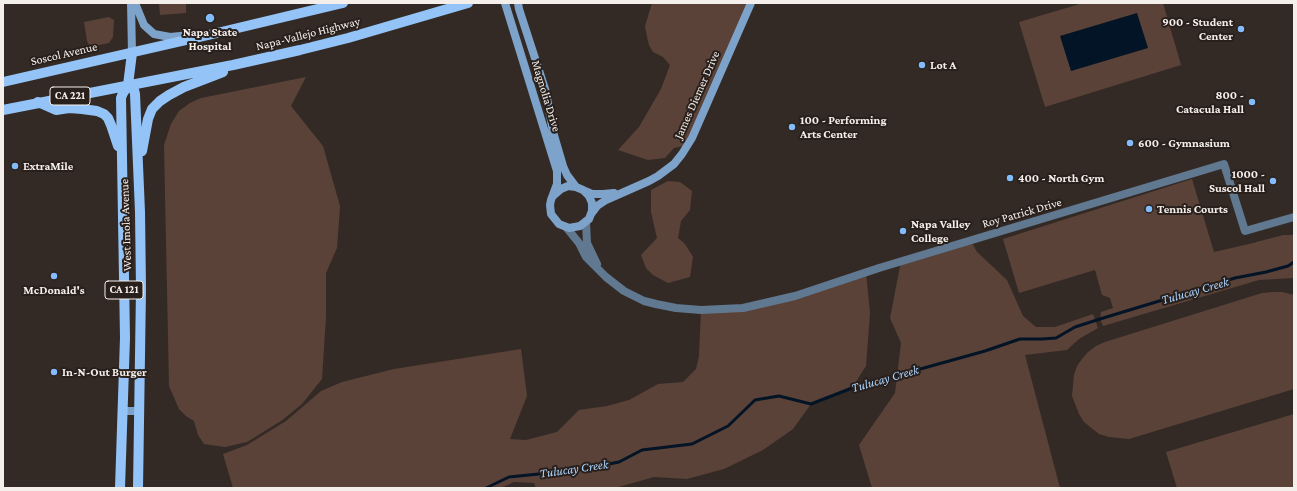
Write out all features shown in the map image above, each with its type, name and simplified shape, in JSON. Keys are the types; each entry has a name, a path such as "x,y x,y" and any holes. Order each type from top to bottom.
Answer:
{"main road":[{"name":"Napa-Vallejo Highway","path":"132,53 343,3"},
{"name":"Napa-Vallejo Highway","path":"128,85 256,60 348,38 468,3"},
{"name":"Soscol Avenue","path":"3,82 132,53"},
{"name":"West Imola Avenue","path":"120,488 125,314 121,98 128,85 132,53"},
{"path":"140,212 143,142 148,119 152,109 164,98 184,87 256,60"},
{"name":"West Imola Avenue","path":"128,85 134,90 135,94 140,212 141,289 138,488"},
{"name":"CA 221","path":"7,108 128,85"},
{"name":"CA 121","path":"38,102 56,110 82,109 97,111 105,115 116,136 122,168"}],"street":[{"path":"131,3 132,53"},
{"path":"135,3 144,25 150,32 158,36 177,37 217,33"},
{"name":"Magnolia Drive","path":"505,3 557,171 558,184 550,205 551,214 556,222 566,228"},
{"name":"Magnolia Drive","path":"518,3 546,92 553,132 566,175 590,199 592,207 588,218"},
{"name":"James Diemer Drive","path":"588,218 597,206 606,200 658,176 674,164 688,145 750,3"},
{"name":"Roy Patrick Drive","path":"566,228 579,243 586,256 606,277 624,291 644,301 656,304 676,308 701,310 743,308 795,296 879,268 1224,164 1244,231 1294,217"},
{"path":"553,196 561,189 568,186 579,188"},
{"name":"James Diemer Drive","path":"579,188 592,194 625,191"},
{"path":"566,228 576,228 588,218"},
{"name":"Roy Patrick Drive","path":"588,218 587,243 600,270"},
{"path":"123,411 139,411"}],"shaded area":[{"path":"159,3 186,3 186,13 160,15"},
{"path":"652,3 751,3 688,145 674,148 665,158 648,160 618,150 639,127 661,89 670,65 663,57 653,52 649,45 645,26"},
{"path":"1083,3 1163,3 1181,65 1045,107 1019,22"},
{"path":"109,17 114,20 113,37 109,43 90,47 87,41 84,22"},
{"path":"306,77 291,106 323,146 340,206 337,248 326,273 326,317 322,379 302,404 281,421 247,442 225,447 204,444 198,435 194,421 179,409 169,386 164,145 171,124 179,111 190,103 201,98"},
{"name":"Tennis Courts","path":"1192,179 1214,252 1283,235 1294,235 1294,278 1259,280 1103,326 1100,319 1101,312 1113,308 1110,298 1102,295 1095,270 1019,293 1003,239"},
{"path":"668,181 680,182 692,191 690,210 681,221 678,238 685,244 693,257 690,277 668,283 653,275 646,268 641,255 657,238 651,212 651,190"},
{"path":"971,241 977,252 1007,280 1023,316 1036,327 1055,327 1093,314 1098,328 1079,339 1067,350 1025,355 1060,488 872,488 859,445 895,393 901,343 890,318 901,261"},
{"path":"866,272 870,313 866,366 852,388 811,404 793,429 763,450 724,469 687,479 654,477 615,488 536,488 534,483 514,482 501,488 233,488 223,454 247,445 286,421 321,391 342,382 394,369 521,349 527,396 510,439 526,440 557,432 579,410 607,406 629,400 658,384 683,382 696,369 699,356 701,310 743,308"},
{"path":"1282,292 1294,295 1294,389 1129,439 1109,437 1099,434 1084,422 1072,396 1074,375 1077,366 1082,359 1096,346 1262,293"},
{"path":"1294,414 1294,488 1177,488 1166,452"}],"water":[{"path":"1137,13 1148,48 1071,71 1060,36"}],"waterway":[{"name":"Tulucay Creek","path":"486,488 509,477 578,470 619,462 642,450 692,444 728,426 755,400 779,396 811,404 852,388 985,351 1020,339 1056,338 1075,327 1100,319 1235,278 1288,266 1294,262"}],"place":[{"name":"Napa State Hospital","path":"210,18"},
{"name":"900 - Student Center","path":"1241,29"},
{"name":"Lot A","path":"922,65"},
{"name":"800 - Catacula Hall","path":"1252,102"},
{"name":"100 - Performing Arts Center","path":"792,127"},
{"name":"600 - Gymnasium","path":"1130,143"},
{"name":"ExtraMile","path":"15,166"},
{"name":"400 - North Gym","path":"1010,178"},
{"name":"1000 - Suscol Hall","path":"1273,181"},
{"name":"Tennis Courts","path":"1149,209"},
{"name":"Napa Valley College","path":"903,231"},
{"name":"McDonald's","path":"54,276"},
{"name":"In-N-Out Burger","path":"54,372"}]}
